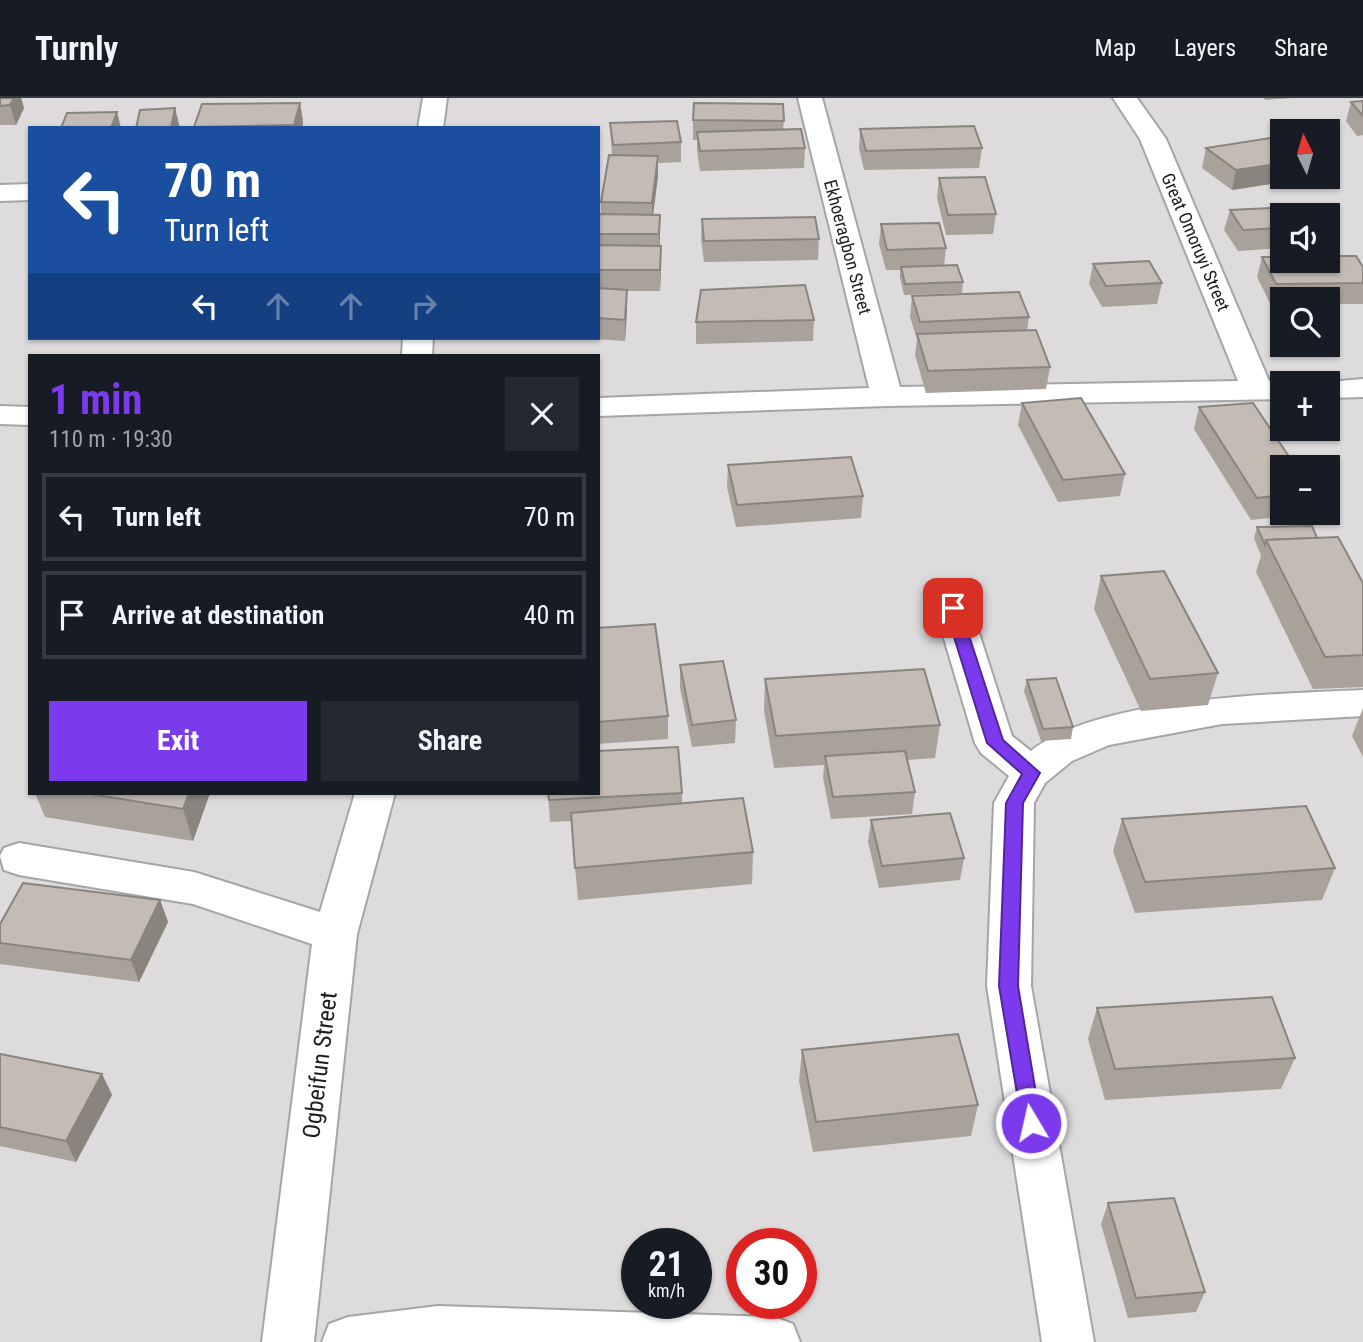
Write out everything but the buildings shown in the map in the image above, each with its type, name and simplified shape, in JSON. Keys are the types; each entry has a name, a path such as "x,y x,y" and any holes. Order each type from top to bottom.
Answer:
{"street":[{"path":"430,126 435,98"},
{"name":"Ekhoeragbon Street","path":"810,98 887,397"},
{"name":"Great Omoruyi Street","path":"1125,98 1153,139 1270,390"},
{"path":"0,193 28,192"},
{"path":"1340,388 1363,388"},
{"path":"600,407 887,397 1270,390"},
{"path":"0,415 28,416"},
{"path":"953,608 995,743 1031,773"},
{"path":"1068,1342 1009,986 1014,803 1031,773 1058,751 1102,733 1222,711 1363,703"},
{"name":"Ogbeifun Street","path":"288,1342 335,934 374,795"},
{"path":"19,859 194,888 335,934"},
{"path":"348,1342 438,1331 597,1334 774,1342"}],"shaded area":[{"path":"0,98 1363,98 1363,1342 0,1342"}],"route":[{"path":"953,608 995,743 1031,773 1014,803 1009,986 1031,1123"}]}
